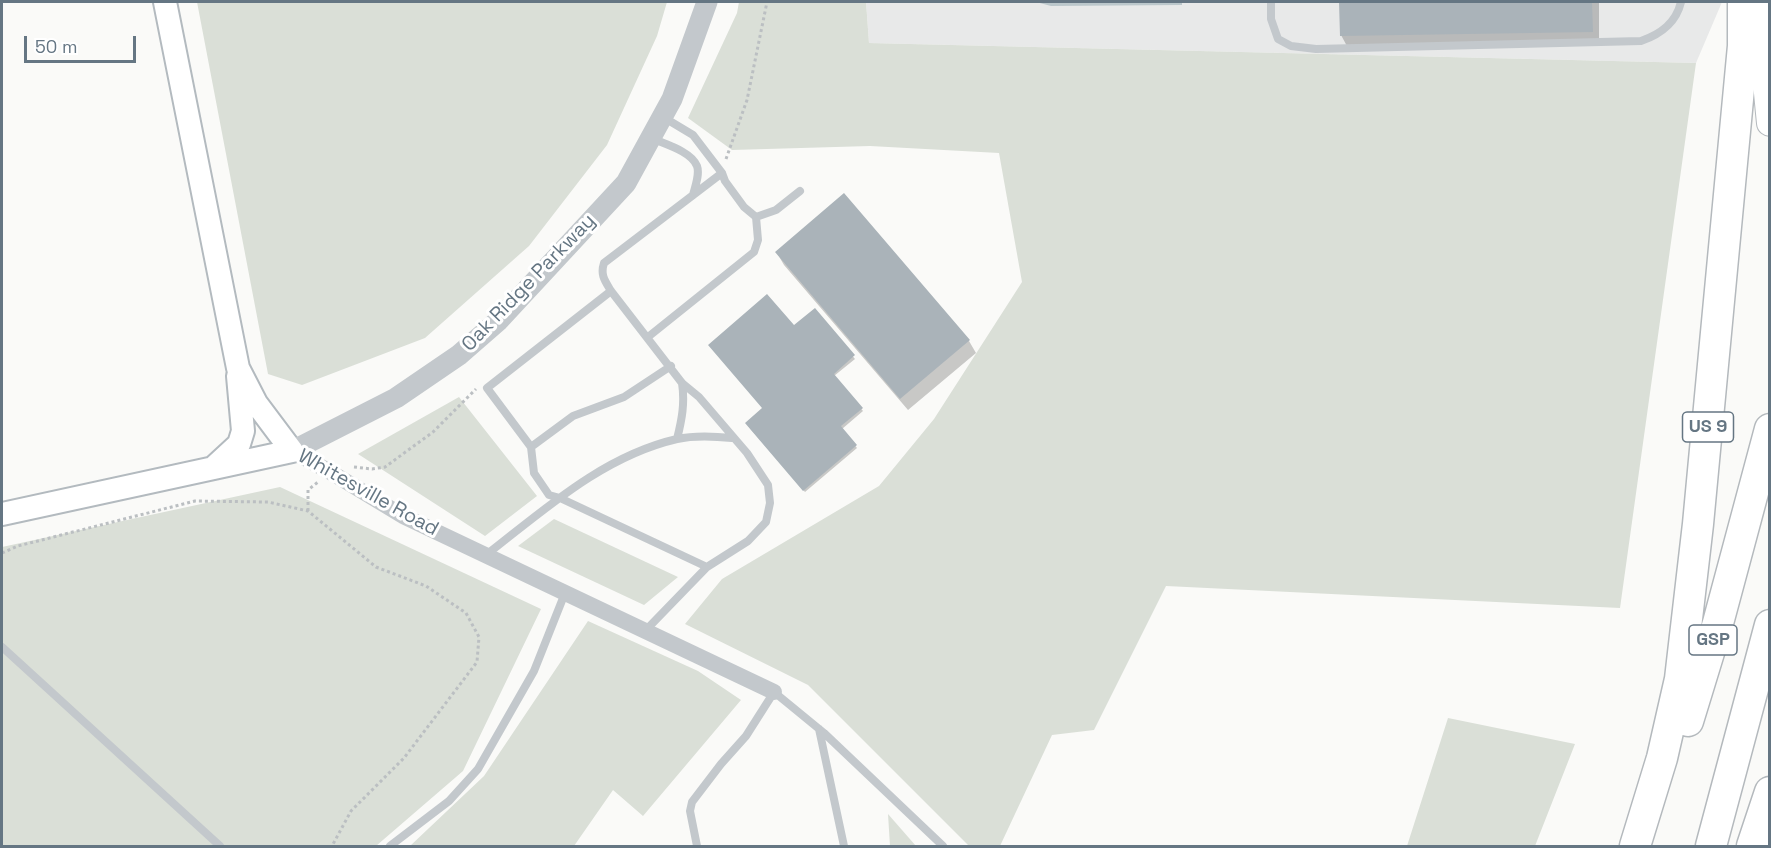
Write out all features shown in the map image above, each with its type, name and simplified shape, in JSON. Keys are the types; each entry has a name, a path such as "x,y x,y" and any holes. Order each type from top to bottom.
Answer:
{"highway":[{"name":"US 9","path":"1635,846 1662,758 1680,680 1700,512 1743,46 1743,2"},
{"name":"GSP","path":"1641,846 1696,697 1770,429"},
{"name":"GSP","path":"1711,846 1770,625"},
{"path":"1752,846 1770,792"}],"main road":[{"name":"Whitesville Road","path":"165,2 238,368 256,403 292,451"},
{"path":"1758,2 1770,123"},
{"path":"212,469 239,444 243,431 238,368"},
{"name":"Oak Ridge Parkway","path":"2,514 292,451"}],"street":[{"name":"Oak Ridge Parkway","path":"292,451 396,398 459,355 498,321 626,183 672,99 707,2"},
{"name":"Whitesville Road","path":"292,451 332,472 403,516 774,692"}],"lane":[{"path":"1271,2 1271,19 1278,39 1291,46 1316,49 1641,41 1655,36 1670,24 1678,15 1681,2"},
{"path":"648,337 754,252 758,240 756,217 744,207 725,181 722,172 693,135 662,117"},
{"path":"651,138 692,159 697,166 698,173 693,195"},
{"path":"645,631 707,567 748,542 766,522 770,504 768,484 747,453 699,397 682,383 603,278 604,263 722,172"},
{"path":"756,217 776,210 800,191"},
{"path":"611,291 487,388 531,447 534,473 549,495 560,498 707,567"},
{"path":"531,447 573,416 624,397 671,366"},
{"path":"677,439 684,413 682,383"},
{"path":"486,555 578,485 629,455 677,439 704,435 732,438"},
{"path":"390,846 449,801 478,769 534,671 566,593"},
{"path":"2,648 220,846"},
{"path":"697,846 690,811 692,802 746,736 774,692 819,729 943,846"},
{"path":"819,729 844,846"}],"path":[{"path":"722,172 747,100 767,2"},
{"path":"308,512 308,489 332,472 351,467 372,469 385,467 433,432 481,384"},
{"path":"2,553 18,546 195,501 268,502 308,512 376,567 426,586 466,613 479,637 477,662 404,758 351,811 332,846"}],"shaded area":[{"path":"197,2 667,2 657,36 607,145 529,246 425,338 302,385 268,374"},
{"path":"739,2 866,2 869,43 1696,63 1620,608 1166,586 1094,730 1052,735 1000,846 969,846 808,685 685,624 722,579 879,486 934,419 1022,282 999,153 870,146 732,150 688,118 737,13"},
{"path":"866,2 1722,2 1696,63 869,43"},
{"path":"1036,2 1182,2 1182,5 1051,6"},
{"path":"459,397 537,496 485,536 358,454"},
{"path":"280,487 541,609 463,771 376,846 2,846 2,547"},
{"path":"554,519 678,577 644,605 518,546"},
{"path":"588,621 698,671 741,700 643,816 613,790 574,846 410,846 484,776"},
{"path":"1448,718 1575,744 1535,846 1407,846"},
{"path":"888,814 916,846 890,846"}],"building":[{"path":"1339,2 1592,2 1593,32 1340,36"},
{"path":"844,193 970,340 900,399 775,252"},
{"path":"767,294 794,325 815,308 855,355 834,374 863,408 841,426 857,445 803,491 745,423 762,408 708,345"}]}
